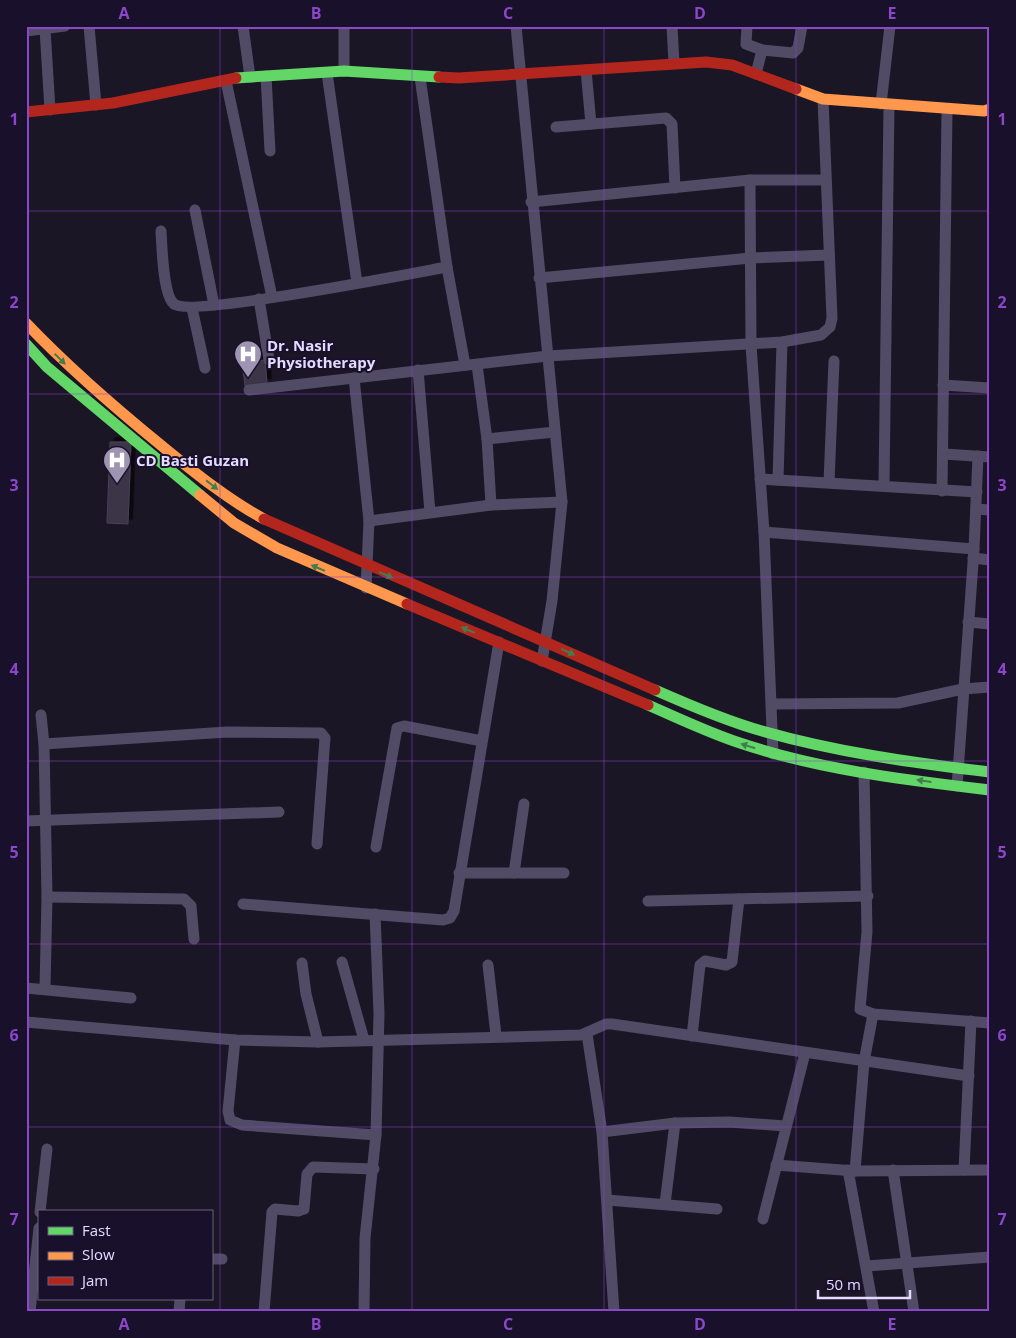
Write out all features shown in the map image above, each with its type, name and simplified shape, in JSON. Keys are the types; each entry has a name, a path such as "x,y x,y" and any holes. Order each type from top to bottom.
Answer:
{"street":[{"path":"26,31 65,26"},
{"path":"89,26 96,104"},
{"path":"243,26 250,78"},
{"path":"344,26 344,71"},
{"path":"516,26 531,202 562,502 547,643 542,661"},
{"path":"672,26 674,63"},
{"path":"747,26 746,44 762,50 793,53 798,48 802,26"},
{"path":"884,485 885,105 890,26"},
{"path":"45,29 50,110"},
{"path":"756,74 762,50"},
{"path":"26,112 96,104 226,81 266,76 344,71 420,77 519,75 674,63 720,64 756,74 823,99 947,110 984,111 990,109"},
{"path":"586,70 591,124"},
{"path":"327,72 357,283"},
{"path":"266,76 270,151"},
{"path":"420,77 447,267 471,365 486,438 491,505"},
{"path":"226,81 272,297"},
{"path":"249,390 548,356 751,345 821,335 830,327 832,318 823,99"},
{"path":"942,490 944,454 943,385 947,110"},
{"path":"556,127 662,117 669,120 672,124 675,188"},
{"path":"531,202 750,180 826,180"},
{"path":"750,180 751,345 764,532 774,754"},
{"path":"194,210 214,305"},
{"path":"161,231 168,294 175,306 192,308 259,299 447,267"},
{"path":"539,278 751,258 829,255"},
{"path":"259,299 269,360"},
{"path":"192,308 205,368"},
{"path":"26,323 59,359 138,427 231,500 276,526 675,699 760,731 852,753 990,772"},
{"path":"778,480 782,342"},
{"path":"26,344 47,367 234,523 308,564 739,743 774,754 864,772 990,790"},
{"path":"829,482 834,361"},
{"path":"418,370 430,512"},
{"path":"354,378 369,521 366,588"},
{"path":"943,385 990,388"},
{"path":"486,438 555,432"},
{"path":"944,454 984,456 977,492 974,554 962,689 957,786"},
{"path":"760,479 977,492"},
{"path":"369,521 491,505 562,502"},
{"path":"976,509 990,510"},
{"path":"764,532 974,554 990,560"},
{"path":"968,622 990,624"},
{"path":"243,904 443,920 450,918 454,912 499,642"},
{"path":"773,704 898,704 962,689 990,687"},
{"path":"40,715 44,744 47,897 45,988"},
{"path":"376,847 397,728 404,726 482,741"},
{"path":"44,744 226,732 322,734 325,738 316,844"},
{"path":"864,772 868,896 867,932 859,1005 863,1012 873,1014 990,1023"},
{"path":"514,873 524,804"},
{"path":"26,820 279,812"},
{"path":"460,873 564,873"},
{"path":"648,901 868,896"},
{"path":"47,897 184,899 192,906 194,939"},
{"path":"692,1036 700,965 702,962 708,961 726,965 734,959 739,899"},
{"path":"364,1312 365,1238 374,1168 376,1135 378,1039 375,914"},
{"path":"342,962 364,1040"},
{"path":"302,963 306,994 318,1042"},
{"path":"488,965 496,1035"},
{"path":"26,988 45,988 131,998"},
{"path":"873,1014 864,1062 852,1171 874,1312"},
{"path":"964,1170 971,1021"},
{"path":"26,1022 235,1040 318,1042 496,1035 587,1034 606,1024 612,1024 969,1076"},
{"path":"587,1034 602,1132 614,1312"},
{"path":"235,1040 228,1111 230,1120 242,1125 376,1135"},
{"path":"763,1219 805,1053"},
{"path":"602,1132 675,1122 728,1122 785,1126"},
{"path":"665,1204 675,1122"},
{"path":"40,1210 47,1149"},
{"path":"776,1165 852,1171 990,1170"},
{"path":"264,1312 272,1212 275,1209 298,1211 304,1209 307,1174 313,1167 374,1168"},
{"path":"894,1170 914,1312"},
{"path":"607,1200 717,1209"},
{"path":"30,1312 38,1237"},
{"path":"867,1266 990,1257"}],"building":[{"path":"265,360 267,383 245,386 242,363"},
{"path":"110,442 131,442 128,524 107,523"}],"traffic: fast":[{"path":"236,78 344,71 439,77"},
{"path":"26,344 47,367 200,495"},
{"path":"655,690 735,722 818,745 932,765 990,772"},
{"path":"648,705 728,739 801,760 864,773 990,790"}],"traffic: slow":[{"path":"796,89 823,99 984,111 990,109"},
{"path":"26,323 109,402 186,466 237,503 264,519"},
{"path":"200,495 234,523 277,548 407,604"}],"traffic: jam":[{"path":"439,77 459,78 706,62 732,65 796,89"},
{"path":"26,112 113,103 236,78"},
{"path":"264,519 655,690"},
{"path":"407,604 648,705"}],"place":[{"name":"Dr. Nasir Physiotherapy","path":"248,378"},
{"name":"CD Basti Guzan","path":"117,484"}]}
